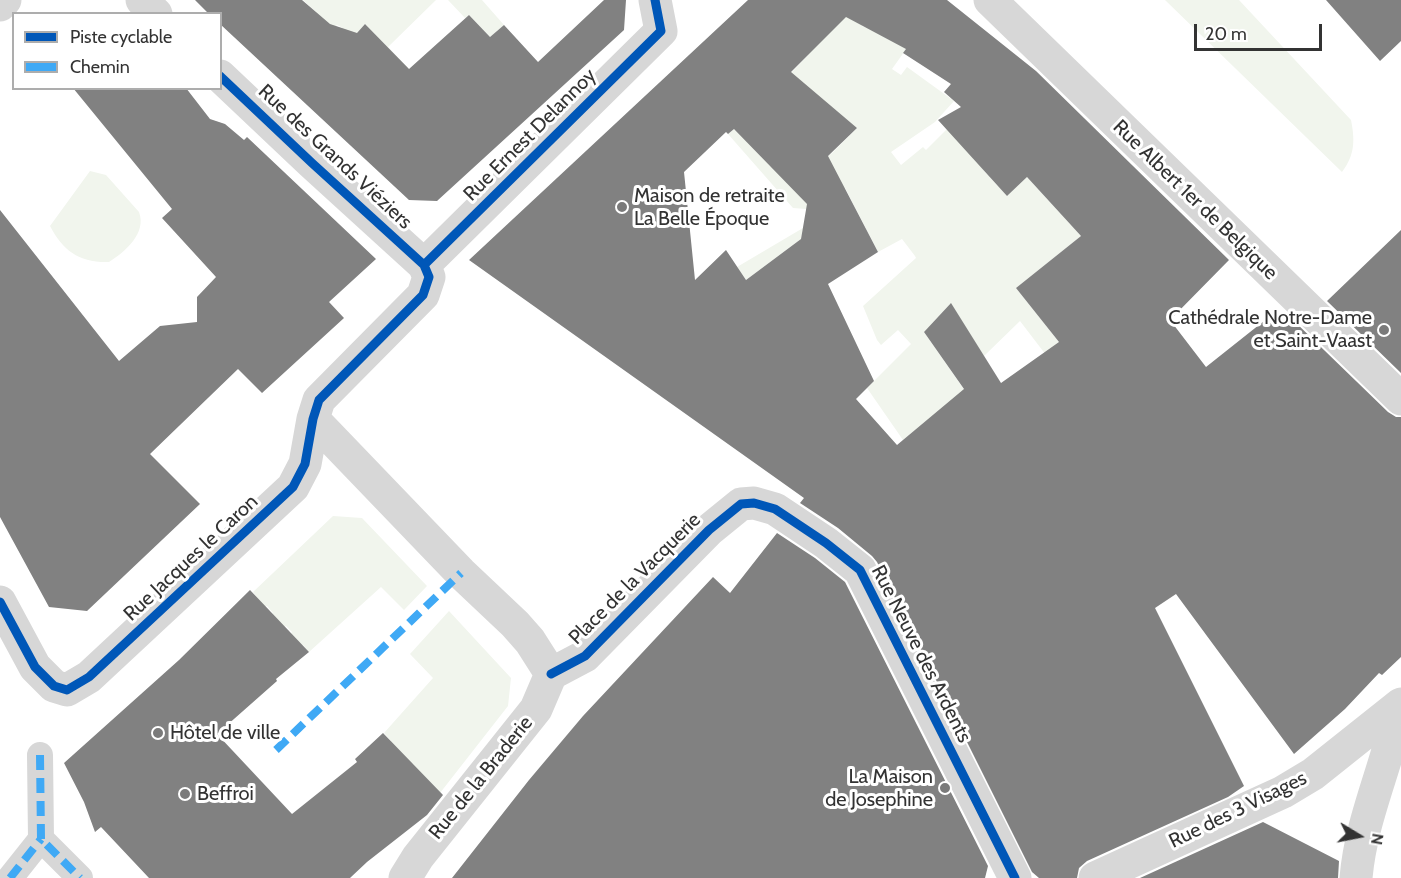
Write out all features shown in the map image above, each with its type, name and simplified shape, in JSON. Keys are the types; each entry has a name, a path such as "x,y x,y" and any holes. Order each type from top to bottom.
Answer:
{"street":[{"path":"0,5 5,0"},
{"path":"142,0 154,12"},
{"name":"Rue Albert 1er de Belgique","path":"990,0 1401,399"},
{"name":"Rue Ernest Delannoy","path":"424,265 658,15"},
{"name":"Rue des Grands Viéziers","path":"222,78 424,265"},
{"path":"424,265 429,277 423,295 320,400 313,419 460,573 515,624 530,641 550,674"},
{"name":"Rue Jacques le Caron","path":"0,602 35,667 54,686 67,690 89,677 293,487 305,464 313,419"},
{"name":"Rue Neuve des Ardents","path":"741,504 754,503 775,509 826,543 860,570 1015,878"},
{"name":"Place de la Vacquerie","path":"550,674 585,656 709,530 741,504"},
{"name":"Rue de la Braderie","path":"405,878 418,857 536,709 550,674"},
{"path":"1356,878 1364,827 1394,732 1400,705"},
{"name":"Rue des 3 Visages","path":"1095,878 1283,792 1313,774 1400,705"},
{"path":"10,878 41,839 40,755"},
{"path":"41,839 80,878"}],"shaded area":[{"path":"303,0 436,0 388,47 416,76 386,110 374,34 365,24 350,41 346,31 337,25 329,32 315,11"},
{"path":"448,0 482,0 504,25 490,37 469,15 465,18"},
{"path":"1165,0 1239,0 1351,120 1353,147 1342,172"},
{"path":"843,2 862,15 862,26 867,28 875,26 907,48 892,69 901,75 907,67 954,101 935,122 891,152 901,165 923,147 926,150 953,123 985,172 1007,196 1027,177 1081,236 1016,288 1063,347 1046,355 1020,321 984,356 950,304 924,332 970,398 925,422 903,440 867,388 911,344 898,330 881,345 863,306 916,258 915,256 902,239 878,252 845,188 806,209 793,208 728,134 734,129 800,178 832,153 857,128 835,110 796,114 785,67 792,72 808,55 800,47"},
{"path":"90,171 106,175 139,212 141,220 133,241 109,262 89,260 74,254 55,235 50,226"},
{"path":"803,228 801,239 746,280 737,267"},
{"path":"333,516 362,518 427,586 404,610 381,587 309,652 290,635 292,632 286,626 283,628 271,615 273,613 267,606 264,607 253,592"},
{"path":"449,611 511,678 508,706 440,793 401,752 389,743 391,741 384,733 433,678 410,654"}],"building":[{"path":"195,0 302,0 330,24 357,33 365,24 409,69 469,15 490,37 504,25 538,62 604,0 626,0 624,30 437,201 409,200 222,26 222,12 207,12"},
{"path":"748,0 947,0 1036,71 1229,260 1170,320 1206,367 1274,313 1292,319 1388,412 1401,417 1401,657 1382,675 1379,673 1345,709 1294,754 1176,594 1155,608 1244,786 1228,797 1087,861 1079,868 1077,878 1039,878 1032,872 872,556 838,528 800,503 804,498 469,260","holes":["846,17 906,49 903,53 951,84 944,92 961,107 938,120 1007,196 1027,177 1081,236 1016,288 1059,342 1001,383 951,303 924,332 964,389 897,445 856,399 874,381 828,284 878,252 828,156 857,128 791,72","734,129 807,204 801,239 746,280 726,250 695,280 684,172 726,132 728,134"]},
{"path":"1326,0 1401,0 1401,41 1380,61"},
{"path":"75,90 188,90 210,119 225,124 244,140 247,137 376,259 329,302 344,318 262,393 238,369 150,454 200,504 87,611 49,607 0,517 0,210 119,361 160,326 197,322 197,297 216,277 162,218 172,209"},
{"name":"Cathédrale Notre-Dame et Saint-Vaast","path":"1401,230 1401,373 1327,301"},
{"path":"777,533 815,558 845,582 988,866 985,878 452,878 583,716 713,577 730,593"},
{"name":"Hôtel de ville","path":"250,590 309,652 276,679 277,681 217,734 292,814 357,762 355,759 383,733 443,795 427,815 350,878 149,878 101,827 95,832 84,802 64,763 179,660"},
{"path":"1263,822 1339,861 1338,878 1140,878"}],"marked path":[{"path":"276,750 461,573"},
{"path":"40,755 41,839 80,878"},
{"path":"10,878 41,839"}],"cycle path":[{"path":"424,265 661,31 655,0"},
{"path":"0,602 35,667 54,686 67,690 89,677 293,487 305,464 313,419 319,400 423,295 429,277 424,265 222,78"},
{"path":"551,674 585,656 709,530 741,504 754,503 775,509 826,543 860,570 1015,878"}],"place":[{"name":"Maison de retraite La Belle Époque","path":"622,207"},
{"name":"Cathédrale Notre-Dame et Saint-Vaast","path":"1384,330"},
{"name":"Hôtel de ville","path":"158,733"},
{"name":"La Maison de Josephine","path":"945,788"},
{"name":"Beffroi","path":"185,794"}]}
